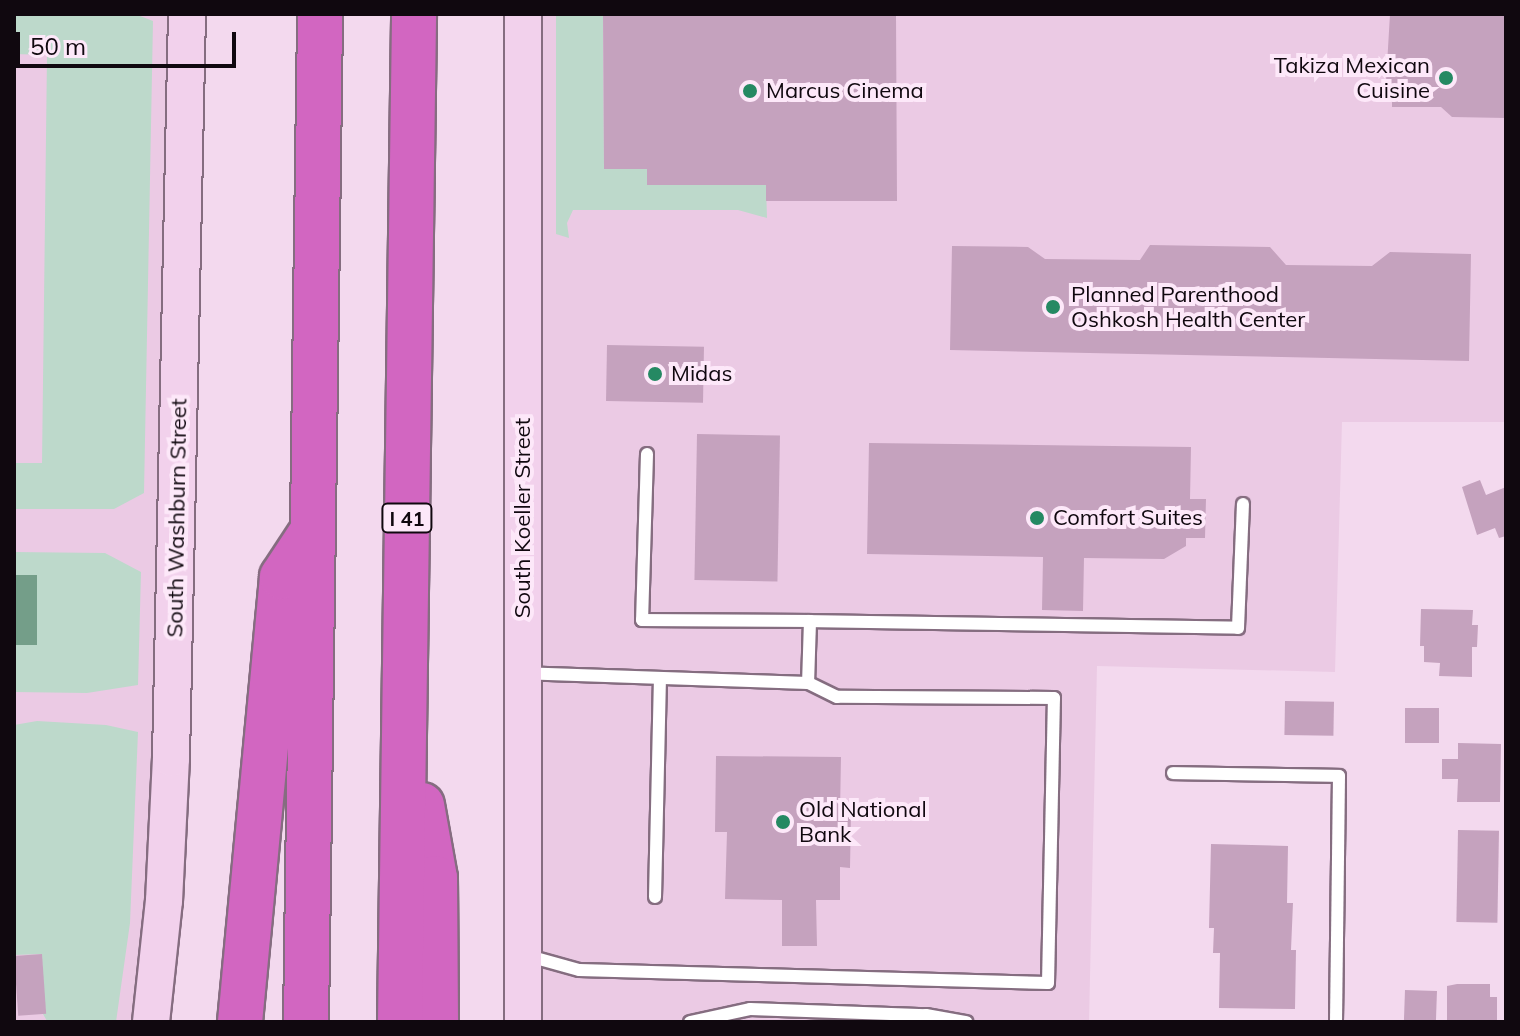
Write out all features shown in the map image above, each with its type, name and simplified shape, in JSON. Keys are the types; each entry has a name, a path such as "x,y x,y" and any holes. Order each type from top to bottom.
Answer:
{"highway":[{"path":"306,1022 320,14"},
{"name":"I 41","path":"400,1022 414,14"},
{"path":"240,1022 282,577 312,531"},
{"path":"404,701 435,878 436,1022"}],"street":[{"name":"South Washburn Street","path":"151,1022 164,901 172,746 187,14"},
{"name":"South Koeller Street","path":"523,14 523,1022"}],"lane":[{"path":"647,454 642,620 1238,628 1243,504"},
{"path":"808,683 810,621"},
{"path":"523,673 808,683 837,697 1054,698 1048,983 579,970 523,954"},
{"path":"655,897 660,678"},
{"path":"1173,773 1339,776 1336,1022"},
{"path":"690,1022 723,1018 750,1009 966,1022"}],"shaded area":[{"path":"14,14 187,14 151,1022 14,1022"},
{"path":"14,14 135,14 153,21 144,493 114,509 14,509 14,463 42,463 47,55 14,54"},
{"path":"523,14 1506,14 1506,422 1342,422 1335,672 1097,666 1089,1022 523,1022"},
{"path":"556,14 603,14 604,169 647,169 647,185 766,185 767,218 738,210 573,210 567,223 569,238 556,234"},
{"path":"14,552 105,553 141,572 138,685 87,693 14,692 14,645 36,644 37,575 14,575"},
{"path":"14,575 37,575 37,645 14,645"},
{"path":"37,721 106,725 138,732 130,923 116,1022 47,1021 43,1014 42,954 14,955 14,725"}],"building":[{"name":"Marcus Cinema","path":"603,14 896,14 897,201 766,201 766,185 647,185 647,169 604,169"},
{"name":"Takiza Mexican Cuisine","path":"1390,14 1506,14 1506,118 1452,117 1441,107 1392,107 1392,99 1385,99"},
{"path":"1150,245 1270,247 1286,265 1372,266 1390,252 1471,254 1469,361 950,350 952,246 1028,247 1045,259 1140,260"},
{"name":"Midas","path":"607,345 704,347 703,403 606,401"},
{"path":"697,434 780,435 777,581 694,580"},
{"name":"Comfort Suites","path":"869,443 1191,447 1190,499 1206,499 1205,538 1186,538 1186,546 1164,559 1084,558 1083,611 1042,610 1043,557 867,554"},
{"path":"1480,480 1486,495 1506,487 1506,536 1499,538 1495,528 1477,535 1462,487"},
{"path":"1421,609 1473,610 1472,625 1478,625 1477,647 1472,647 1472,677 1439,676 1440,663 1424,662 1424,646 1420,646"},
{"path":"1285,701 1334,702 1333,736 1284,735"},
{"path":"1405,708 1439,708 1439,743 1405,743"},
{"path":"1458,743 1501,744 1500,802 1457,802 1458,779 1442,779 1442,759 1458,759"},
{"name":"Old National Bank","path":"716,756 841,757 840,812 851,812 850,868 840,867 840,900 816,900 817,946 782,946 782,900 725,899 727,832 715,832"},
{"path":"1458,830 1499,831 1497,923 1456,922"},
{"path":"1211,844 1288,846 1287,903 1293,903 1291,950 1296,950 1295,1009 1219,1008 1220,953 1213,953 1214,928 1209,928"},
{"path":"42,954 46,1014 18,1016 14,956"},
{"path":"1490,984 1490,997 1497,997 1497,1022 1447,1022 1447,986"},
{"path":"1405,990 1437,991 1436,1022 1404,1022"}],"place":[{"name":"Takiza Mexican Cuisine","path":"1446,78"},
{"name":"Marcus Cinema","path":"750,91"},
{"name":"Planned Parenthood Oshkosh Health Center","path":"1053,307"},
{"name":"Midas","path":"655,374"},
{"name":"Comfort Suites","path":"1037,518"},
{"name":"Old National Bank","path":"783,822"}]}
